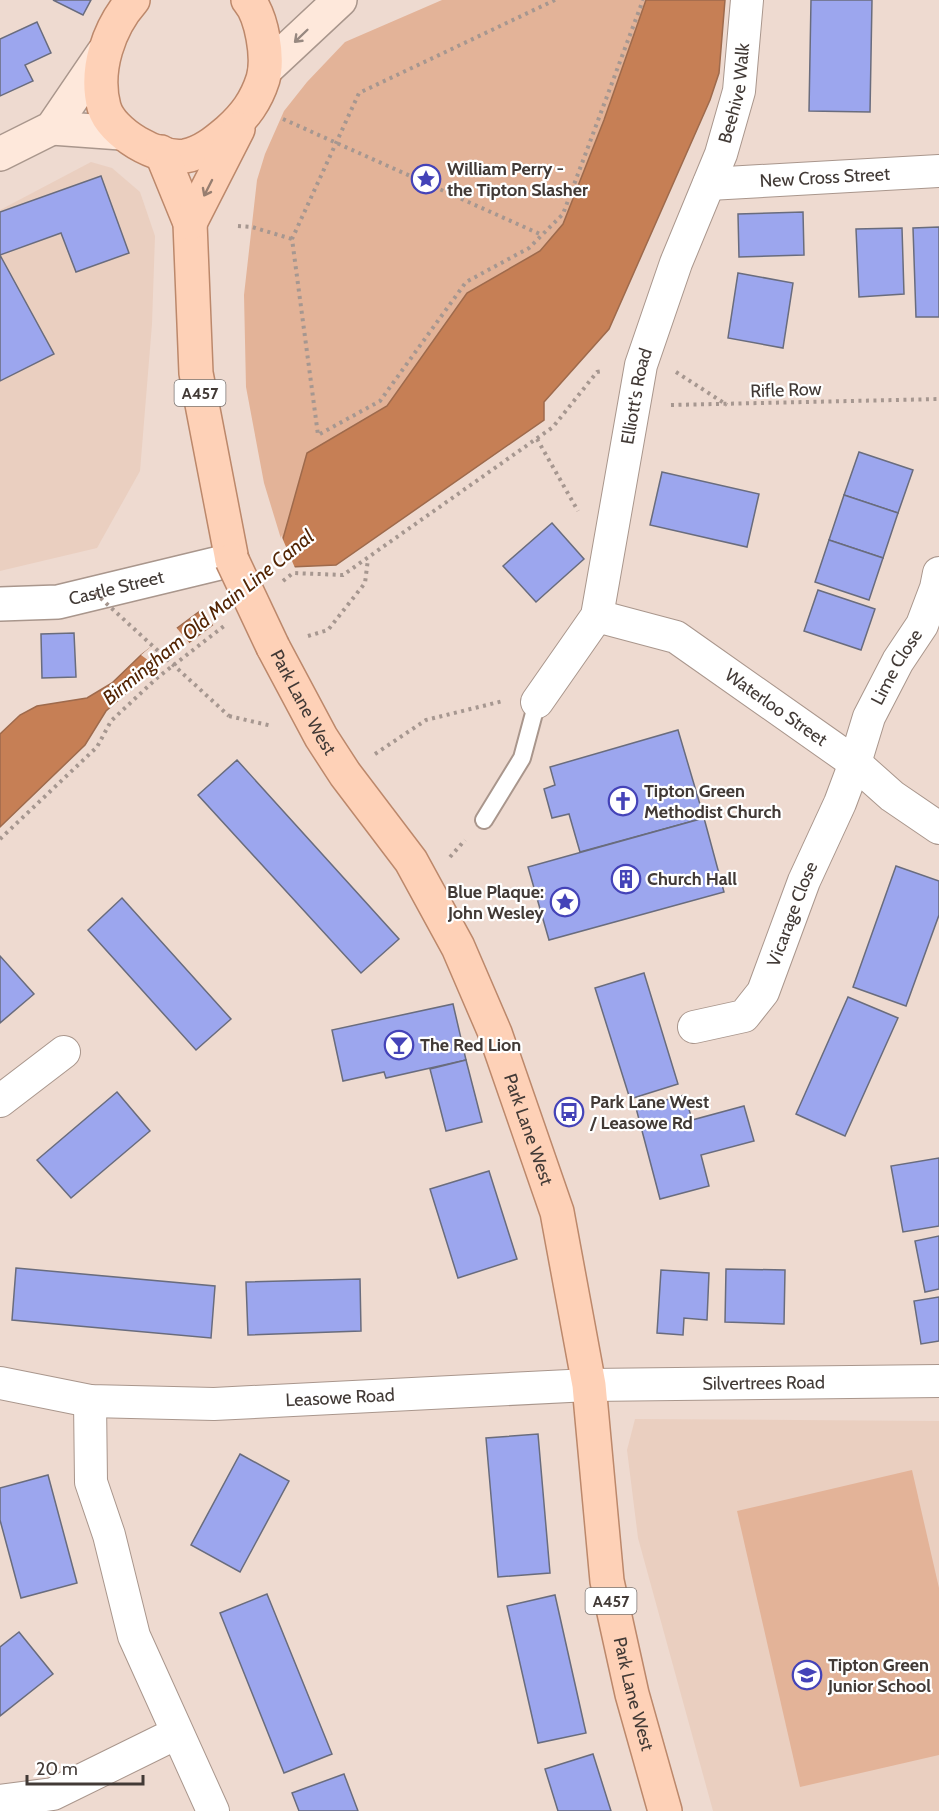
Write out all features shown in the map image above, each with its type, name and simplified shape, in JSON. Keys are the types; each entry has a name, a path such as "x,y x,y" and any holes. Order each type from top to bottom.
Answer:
{"main road":[{"name":"A457","path":"131,1 103,53 104,108 121,133 143,147 184,156 209,147 259,116 260,89 265,70 260,22 254,7 248,0"},
{"path":"265,70 336,0"},
{"path":"0,154 52,128 103,53"},
{"name":"Park Lane West","path":"190,223 259,116"},
{"path":"52,128 121,133"},
{"name":"Park Lane West","path":"161,152 190,223 196,373 232,560 273,647 321,737 345,774 411,861 458,947 495,1033 557,1212 589,1385 607,1581 632,1694 665,1811"}],"street":[{"name":"Beehive Walk","path":"709,184 721,154 739,91 747,0"},
{"name":"New Cross Street","path":"709,184 939,171"},
{"name":"Elliott's Road","path":"597,616 641,365 676,263 709,184"},
{"name":"Castle Street","path":"0,604 58,602 232,560"},
{"name":"Lime Close","path":"855,763 868,717 898,661 922,625 936,588 939,573"},
{"path":"537,702 597,616"},
{"name":"Waterloo Street","path":"597,616 676,637 855,763 892,796 939,828"},
{"name":"Vicarage Close","path":"694,1027 744,1016 762,992 804,881 840,803 855,763"},
{"path":"0,1101 64,1053"},
{"name":"Silvertrees Road","path":"589,1385 939,1381"},
{"name":"Leasowe Road","path":"0,1383 90,1401 214,1404 589,1385"},
{"path":"90,1401 91,1482 109,1535 134,1636 213,1811"},
{"path":"0,1801 53,1794 177,1733"}],"lane":[{"path":"484,820 522,758 537,702"}],"path":[{"path":"555,0 359,93 292,239 318,435 380,400 466,282 529,248 564,214 643,0"},
{"path":"259,116 336,143 542,235"},
{"path":"238,226 252,227 292,239"},
{"path":"293,573 343,575 553,427 597,372 641,365 676,372 727,405"},
{"name":"Rifle Row","path":"634,405 727,405 939,399"},
{"path":"537,439 607,562"},
{"path":"308,636 328,630 365,583 368,558"},
{"path":"95,593 229,716"},
{"path":"0,839 97,747 111,721 157,678"},
{"path":"345,774 426,720 518,698 537,702"},
{"path":"424,884 484,820"}],"shaded area":[{"path":"442,0 646,0 604,120 563,224 540,251 467,293 387,406 307,453 282,542 264,483 246,387 244,295 257,180 265,154 284,111 307,82 345,42"},
{"path":"91,162 112,168 140,192 155,236 152,324 140,471 97,548 0,571 0,210"},
{"name":"Tipton Green Junior School","path":"635,1419 939,1421 939,1811 713,1811 638,1538 627,1450"},
{"path":"912,1470 939,1588 939,1755 800,1787 737,1511"}],"water":[{"name":"Birmingham Old Main Line Canal","path":"646,0 725,0 719,73 710,100 609,329 544,402 544,420 336,565 290,567 155,668 106,711 85,745 0,827 0,734 20,715 37,706 87,698 112,683 141,655 283,549 282,542 307,453 387,406 467,293 540,251 563,224 604,120"}],"pier":[{"path":"281,535 295,568 215,627 198,609 280,548"},
{"path":"175,626 191,645 160,669 141,655"}],"building":[{"path":"53,0 91,0 83,15"},
{"path":"811,0 872,0 870,112 809,111"},
{"path":"37,22 51,53 25,65 33,81 0,96 0,39"},
{"path":"101,176 129,253 76,272 61,233 0,255 0,212"},
{"path":"803,212 804,255 739,257 738,214"},
{"path":"939,227 939,317 916,317 913,228"},
{"path":"902,228 904,294 859,297 856,229"},
{"path":"0,255 54,354 0,381"},
{"path":"738,273 793,283 783,348 728,338"},
{"path":"859,452 913,470 898,513 844,495"},
{"path":"662,472 759,494 747,547 650,525"},
{"path":"844,495 898,513 883,558 829,540"},
{"path":"552,523 584,559 536,602 503,566"},
{"path":"829,540 883,558 869,600 815,582"},
{"path":"818,590 875,609 861,650 804,631"},
{"path":"74,633 76,677 42,678 41,634"},
{"name":"Tipton Green Methodist Church","path":"678,730 704,818 580,852 569,814 552,818 544,789 555,785 550,767"},
{"path":"237,760 399,939 361,973 198,795"},
{"name":"Church Hall","path":"704,818 724,892 549,940 528,867"},
{"path":"896,866 939,881 939,915 906,1006 853,987"},
{"path":"122,898 231,1019 196,1050 88,930"},
{"path":"0,956 34,994 0,1023"},
{"path":"644,973 678,1084 630,1099 595,988"},
{"path":"848,997 898,1018 845,1136 796,1114"},
{"name":"The Red Lion","path":"453,1004 466,1060 386,1078 384,1072 343,1081 332,1030"},
{"path":"466,1060 482,1122 446,1131 430,1069"},
{"path":"117,1092 150,1131 71,1198 37,1160"},
{"path":"685,1095 692,1120 744,1106 754,1141 701,1155 709,1186 660,1199 636,1108"},
{"path":"939,1158 939,1226 903,1232 891,1166"},
{"path":"489,1171 517,1259 458,1278 430,1189"},
{"path":"939,1236 939,1289 925,1292 915,1241"},
{"path":"16,1268 215,1286 211,1338 12,1320"},
{"path":"726,1269 785,1270 784,1324 725,1322"},
{"path":"661,1270 709,1273 707,1320 684,1318 683,1335 657,1333"},
{"path":"360,1279 361,1331 248,1335 246,1282"},
{"path":"939,1297 939,1341 921,1344 914,1301"},
{"path":"538,1434 550,1573 498,1577 486,1438"},
{"path":"240,1454 289,1481 240,1572 191,1545"},
{"path":"48,1475 77,1583 21,1598 0,1520 0,1488"},
{"path":"267,1594 332,1754 284,1773 220,1613"},
{"path":"555,1595 586,1733 538,1743 507,1606"},
{"path":"19,1632 53,1674 0,1716 0,1647"},
{"path":"593,1754 611,1811 558,1811 545,1769"},
{"path":"344,1774 358,1811 299,1811 292,1793"}],"place":[{"name":"William Perry - the Tipton Slasher","path":"426,179"},
{"name":"Tipton Green Methodist Church","path":"623,801"},
{"name":"Church Hall","path":"626,879"},
{"name":"Blue Plaque: John Wesley","path":"565,902"},
{"name":"The Red Lion","path":"399,1045"},
{"name":"Park Lane West / Leasowe Rd","path":"569,1112"},
{"name":"Tipton Green Junior School","path":"807,1675"}]}
